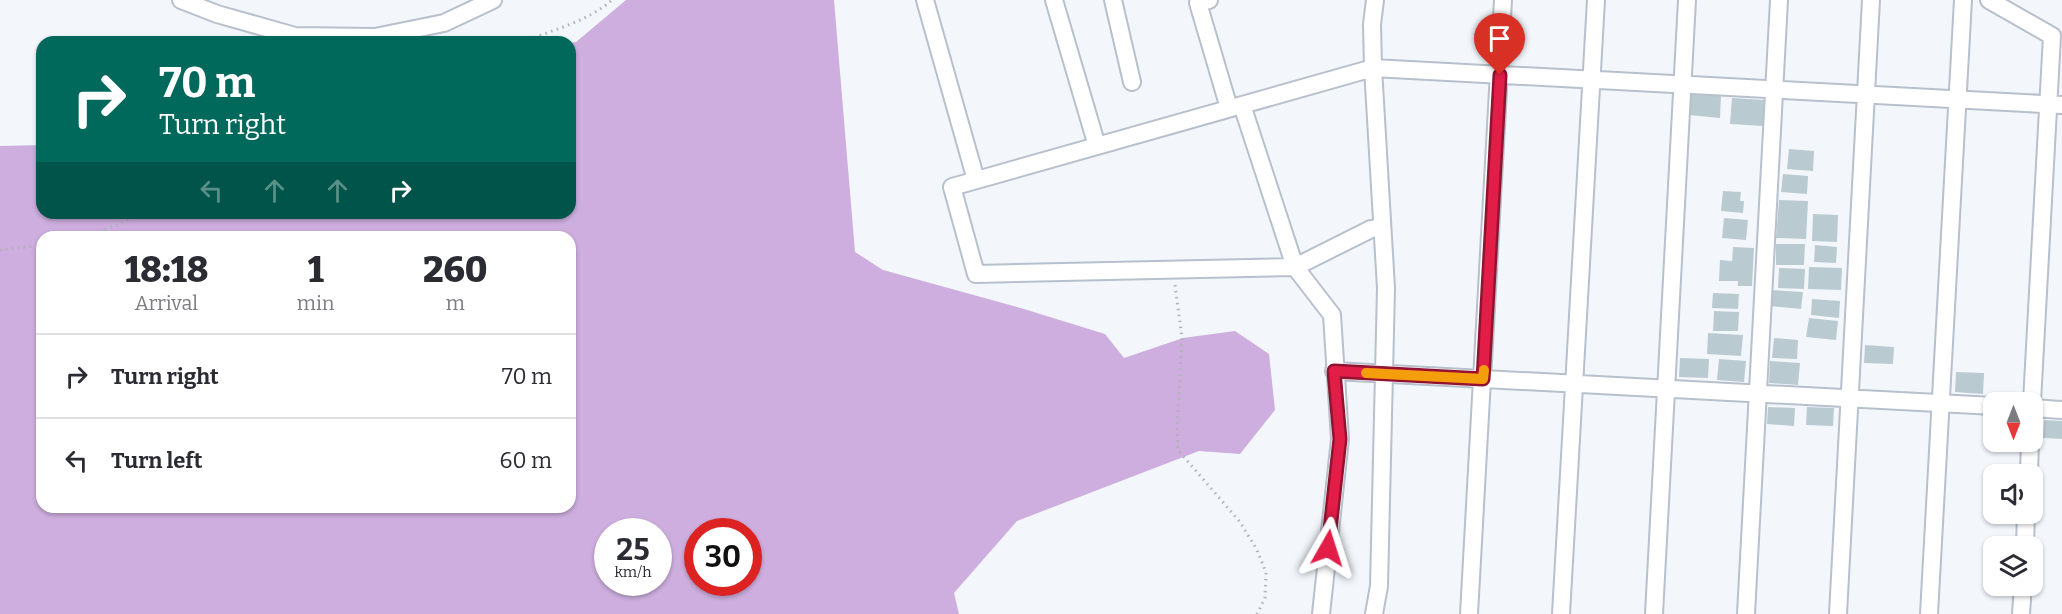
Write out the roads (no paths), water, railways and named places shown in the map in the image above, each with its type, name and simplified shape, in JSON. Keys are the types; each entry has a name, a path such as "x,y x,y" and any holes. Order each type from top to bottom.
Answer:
{"street":[{"path":"181,0 217,14 296,36"},
{"path":"380,36 444,23 493,0"},
{"path":"925,0 976,180"},
{"path":"1054,0 1097,146"},
{"path":"1113,0 1132,82"},
{"path":"1209,0 1198,3 1295,267 1332,315 1340,439 1322,614"},
{"path":"1374,614 1379,586 1386,288 1373,68 1372,24 1375,0"},
{"path":"1469,614 1503,0"},
{"path":"1561,614 1596,0"},
{"path":"1654,614 1687,0"},
{"path":"1746,614 1779,0"},
{"path":"1838,614 1871,0"},
{"path":"1929,614 1963,0"},
{"path":"1989,0 2052,36 2055,104 2033,392"},
{"path":"1382,227 1371,229 1295,267 976,274 952,187 1373,68 2055,104"},
{"path":"1334,371 1983,405"},
{"path":"2043,409 2062,410"},
{"path":"2021,614 2022,596"}]}
